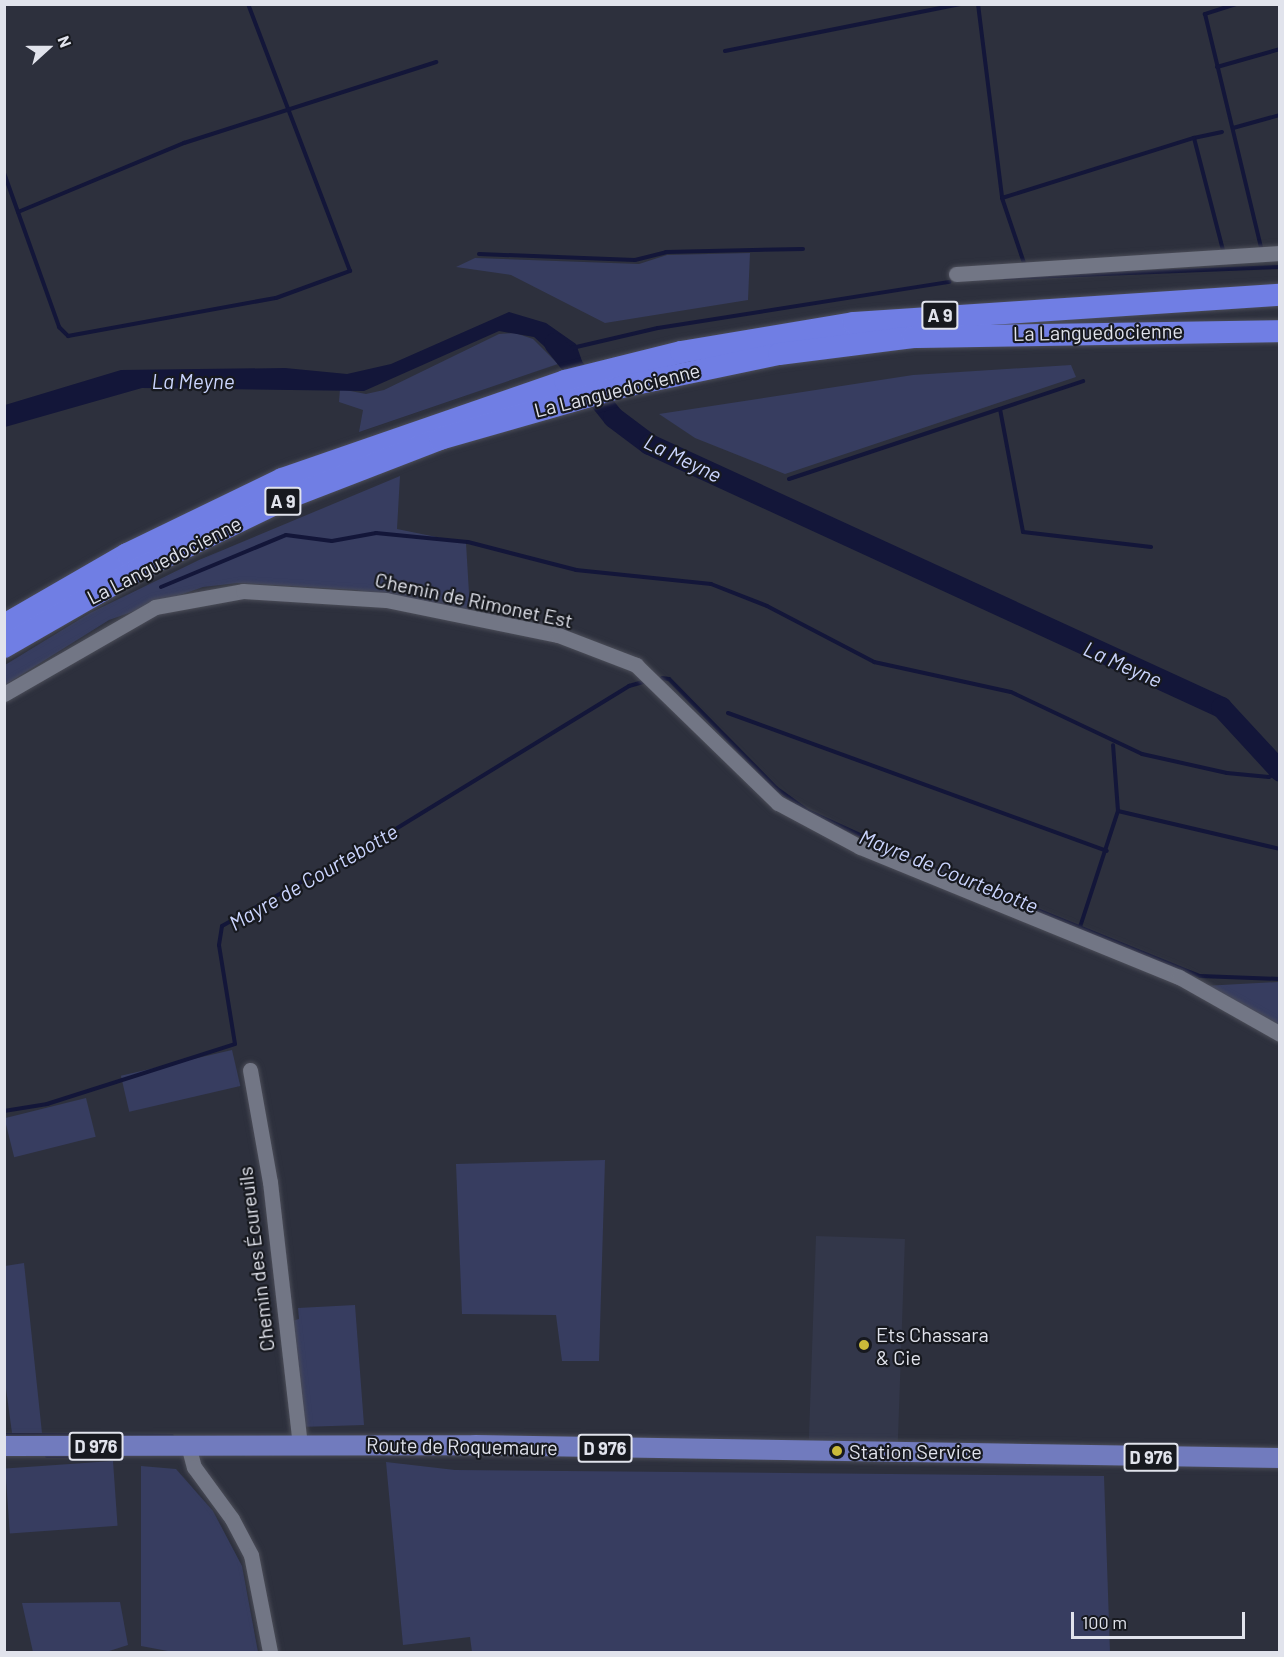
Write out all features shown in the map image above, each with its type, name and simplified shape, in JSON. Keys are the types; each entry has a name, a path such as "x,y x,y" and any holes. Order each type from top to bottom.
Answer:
{"highway":[{"name":"La Languedocienne","path":"4,625 127,554 282,479 565,381 605,370 854,323 1280,295"},
{"name":"La Languedocienne","path":"4,647 138,570 290,497 440,439 621,387 779,354 913,337 1280,331"}],"main road":[{"name":"Route de Roquemaure","path":"4,1446 300,1444 1280,1458"}],"street":[{"path":"956,274 1280,253"},
{"name":"Chemin de Rimonet Est","path":"4,694 155,607 233,592 386,600 558,635 636,665 778,803 860,847 1179,977 1280,1034"},
{"name":"Chemin des Écureuils","path":"250,1070 270,1182 300,1444"},
{"path":"188,1445 194,1467 232,1519 251,1555 270,1653"}],"shaded area":[{"path":"750,253 748,300 605,323 511,275 456,267 475,258 639,264 667,255"},
{"path":"515,333 533,339 558,364 359,432 363,410 339,402 340,389 366,394 384,390 499,334"},
{"path":"1071,365 1076,377 785,474 695,438 659,414 913,375"},
{"path":"400,476 397,529 466,543 470,610 356,590 238,583 203,587 109,620 5,685 5,665 90,613 199,560"},
{"path":"1279,982 1279,1028 1203,986"},
{"path":"232,1050 240,1086 129,1112 121,1076"},
{"path":"86,1098 96,1137 14,1157 4,1118"},
{"path":"605,1160 599,1361 562,1361 556,1315 462,1314 456,1164"},
{"path":"816,1236 905,1239 898,1446 809,1443"},
{"path":"24,1263 42,1433 12,1433 5,1381 5,1266"},
{"path":"355,1305 364,1425 300,1427 292,1321 299,1319 298,1308"},
{"path":"113,1461 118,1526 10,1533 5,1469"},
{"path":"386,1462 455,1470 1104,1476 1110,1652 472,1652 470,1637 403,1645"},
{"path":"141,1466 176,1469 213,1511 242,1566 258,1652 173,1652 141,1646"},
{"path":"120,1602 128,1645 106,1652 33,1652 22,1603"}],"water":[{"path":"509,312 546,323 576,344 582,361 565,365 534,337 499,331 364,391 142,388 5,427 5,405 121,370 285,368 347,374 391,364"}],"waterway":[{"path":"4,173 59,327 68,336 276,298 350,271 248,4"},
{"path":"725,51 960,4"},
{"path":"978,4 1002,198 1024,263"},
{"path":"1236,4 1205,14 1261,247"},
{"path":"1217,67 1280,49"},
{"path":"18,212 184,143 436,62"},
{"path":"1233,128 1280,115"},
{"path":"1222,132 1194,138 1223,250"},
{"path":"1002,198 1194,138"},
{"path":"479,254 635,260 666,252 803,249"},
{"path":"1005,278 1280,267"},
{"path":"572,348 658,328 949,282"},
{"name":"La Meyne","path":"554,343 613,417 649,444 1221,707 1280,771"},
{"path":"789,479 1083,381"},
{"path":"1000,409 1023,532 1151,547"},
{"path":"161,587 286,535 332,541 376,533 468,542 576,570 711,584 767,606 874,662 1011,692 1142,754 1227,773 1269,777 1279,771"},
{"name":"Mayre de Courtebotte","path":"662,678 669,679 776,788 808,811 919,862 1200,976 1280,979"},
{"name":"Mayre de Courtebotte","path":"4,1111 47,1104 235,1044 219,945 222,926 381,838 629,686 647,681"},
{"path":"728,713 1107,851"},
{"path":"1080,927 1118,811 1113,745"},
{"path":"1118,811 1280,849"},
{"path":"4,1435 172,1436"},
{"path":"47,1456 118,1456"}],"place":[{"name":"Ets Chassara & Cie","path":"864,1345"},
{"name":"Station Service","path":"837,1451"}]}
